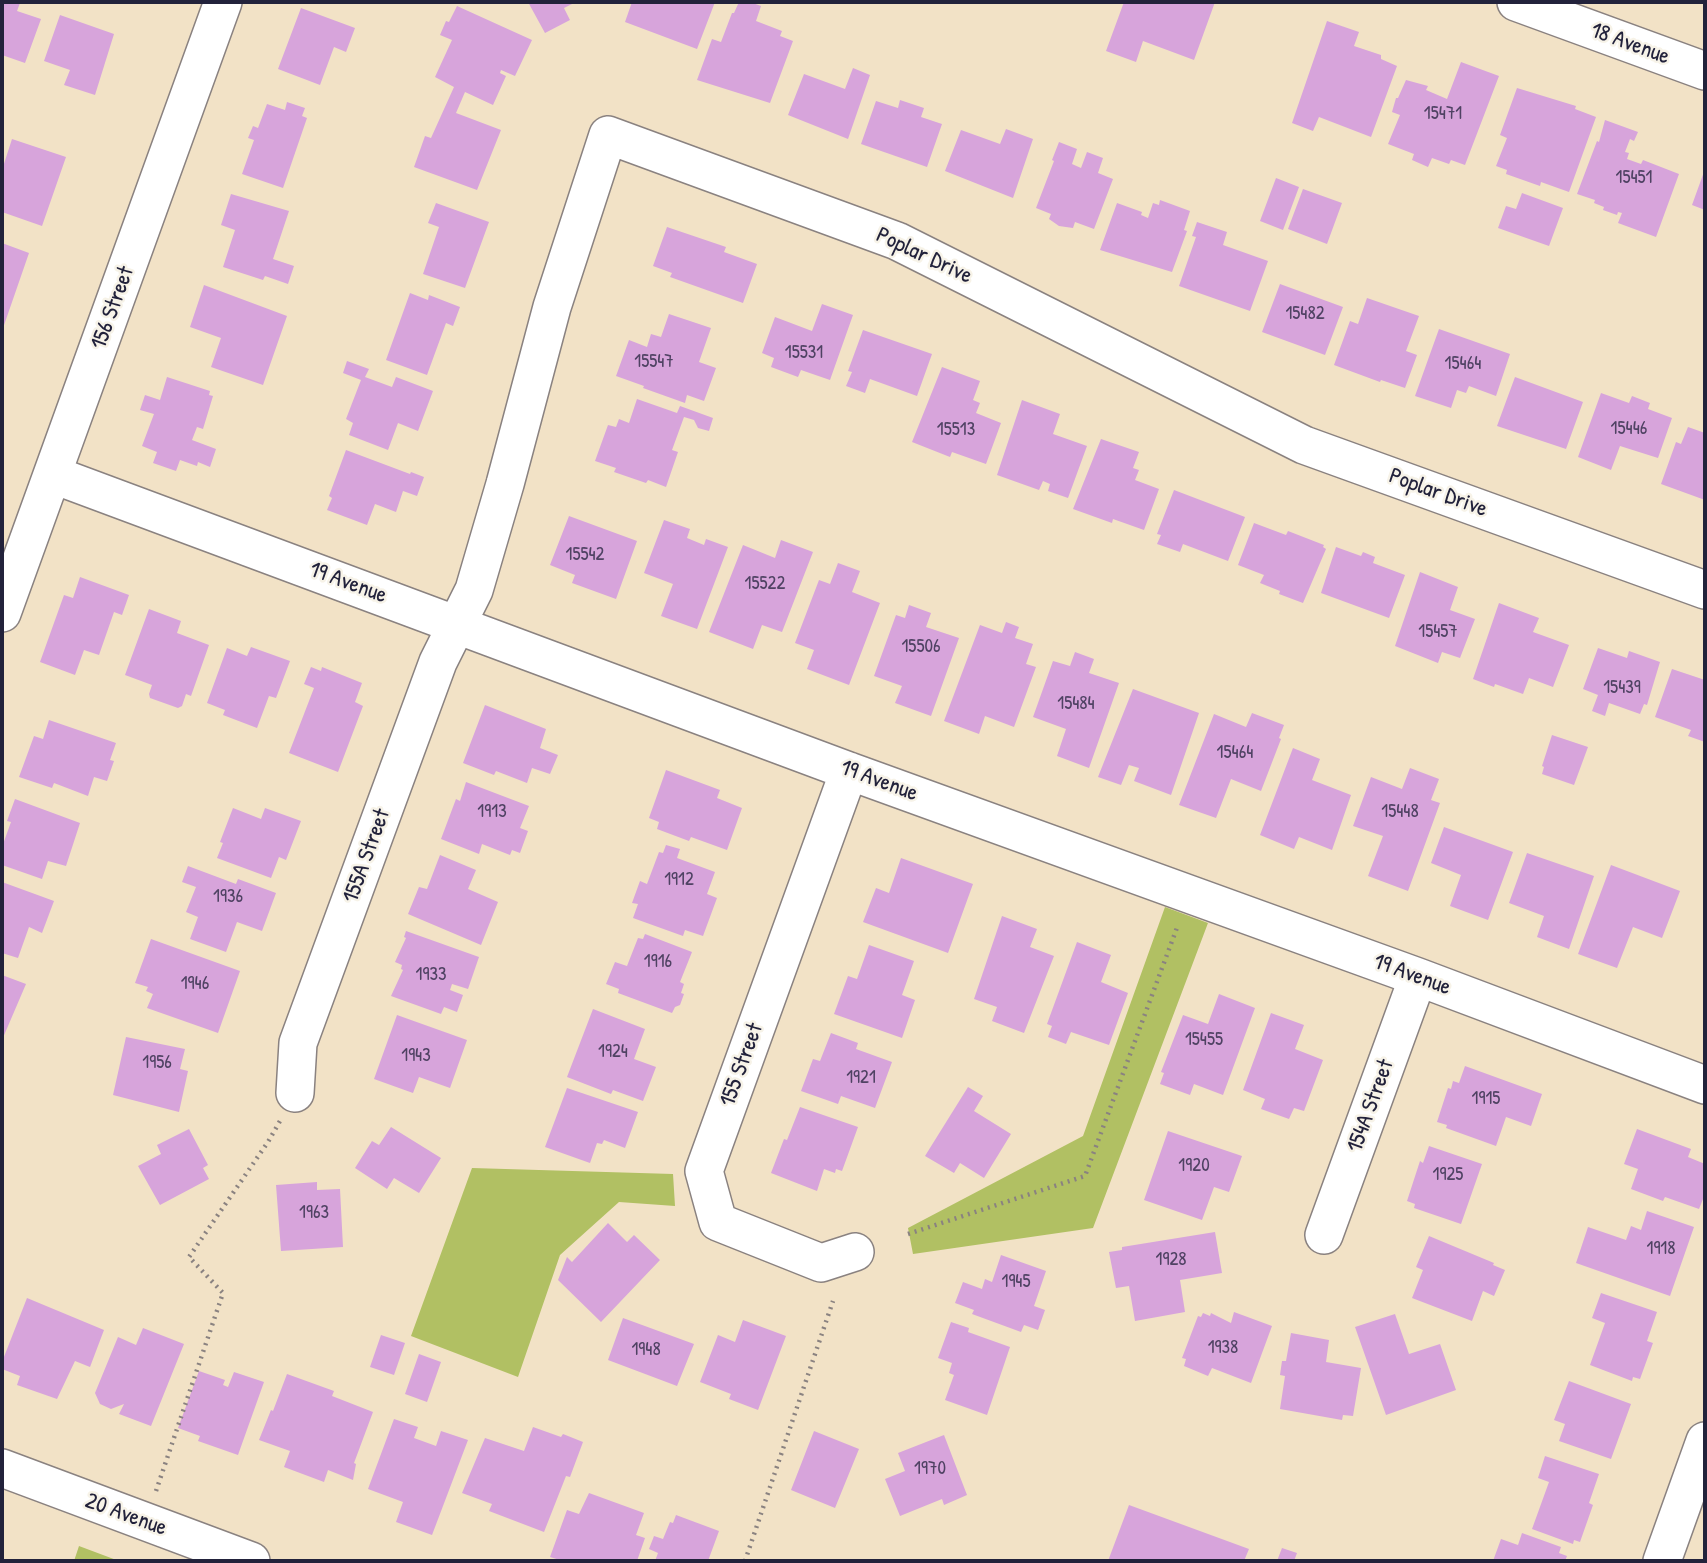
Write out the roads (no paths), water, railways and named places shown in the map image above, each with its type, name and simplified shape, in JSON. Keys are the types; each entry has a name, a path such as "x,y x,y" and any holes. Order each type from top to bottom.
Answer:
{"street":[{"name":"156 Street","path":"2,613 223,2"},
{"name":"18 Avenue","path":"1516,2 1705,71"},
{"name":"Poplar Drive","path":"457,624 474,590 552,307 608,135 897,241 1304,444 1705,590"},
{"name":"19 Avenue","path":"54,475 849,771 1705,1084"},
{"name":"155A Street","path":"295,1093 298,1043 438,662 457,624"},
{"name":"155 Street","path":"849,771 704,1171 718,1222 821,1263 855,1252"},
{"name":"154A Street","path":"1324,1235 1418,977"},
{"path":"1662,1561 1705,1441"},
{"name":"20 Avenue","path":"2,1468 251,1561"}]}
